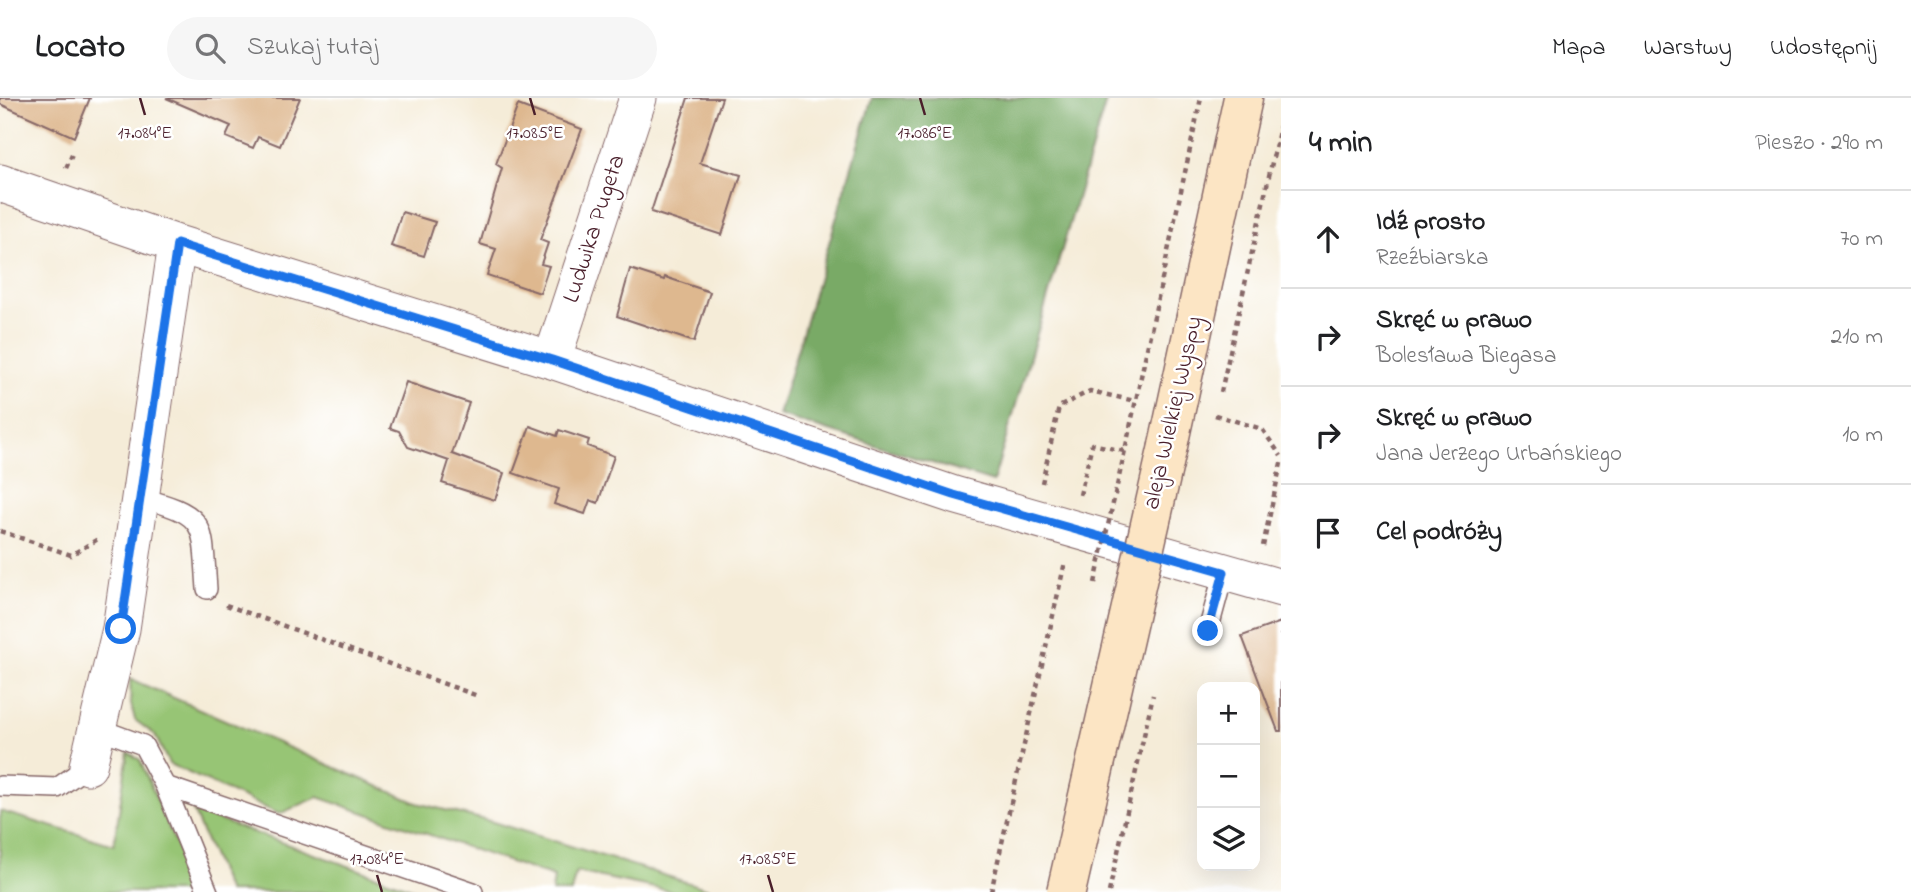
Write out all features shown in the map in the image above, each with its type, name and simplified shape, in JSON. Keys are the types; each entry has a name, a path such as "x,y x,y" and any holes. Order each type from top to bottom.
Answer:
{"main road":[{"name":"aleja Wielkiej Wyspy","path":"1066,892 1168,446 1243,98"}],"street":[{"name":"Ludwika Pugeta","path":"552,360 638,98"},
{"path":"0,183 177,244 552,360 954,495 1254,580"},
{"path":"88,766 121,629 177,244"}],"lane":[{"path":"139,497 173,506 194,518 203,535 207,589"},
{"path":"1208,631 1254,580"},
{"path":"97,728 144,745 165,786 208,892"},
{"path":"0,786 57,788 88,766"},
{"path":"165,786 473,892"}],"path":[{"path":"1128,437 1201,98"},
{"path":"1212,428 1281,122"},
{"path":"1036,518 1059,407 1090,391 1135,401"},
{"path":"1215,415 1262,429 1281,456"},
{"path":"1079,498 1092,443 1124,451"},
{"path":"1254,580 1281,463"},
{"path":"0,531 71,555 99,538 132,546"},
{"path":"991,892 1067,552"},
{"path":"223,604 478,696"}],"green space":[{"path":"872,98 1107,98 993,482 778,415"},
{"path":"130,679 417,803 493,822 718,892 675,892 576,872 571,892 552,892 554,877 318,797 279,814 169,764 155,735 135,720"},
{"path":"128,752 140,760 196,892 0,892 0,811 114,845"},
{"path":"193,811 422,892 228,892"}],"building":[{"path":"0,98 90,98 74,137 0,104"},
{"path":"166,98 300,98 280,146 258,137 253,148 226,137 231,126"},
{"path":"688,98 722,98 700,163 741,175 722,235 651,212"},
{"path":"518,105 582,129 540,240 548,243 541,264 549,266 540,293 487,275 496,249 480,244 502,168 496,164"},
{"path":"402,212 435,222 424,256 391,246"},
{"path":"630,269 710,292 694,342 617,316"},
{"path":"406,382 469,403 452,454 504,473 495,500 442,483 449,461 408,447 399,431 390,428"},
{"path":"530,426 557,436 559,430 589,440 587,446 614,456 598,503 590,500 585,514 554,504 559,489 513,473"},
{"path":"1281,622 1281,731 1278,731 1242,636"}],"route":[{"path":"121,629 177,244 552,360 954,495 1224,572 1208,631"}]}
